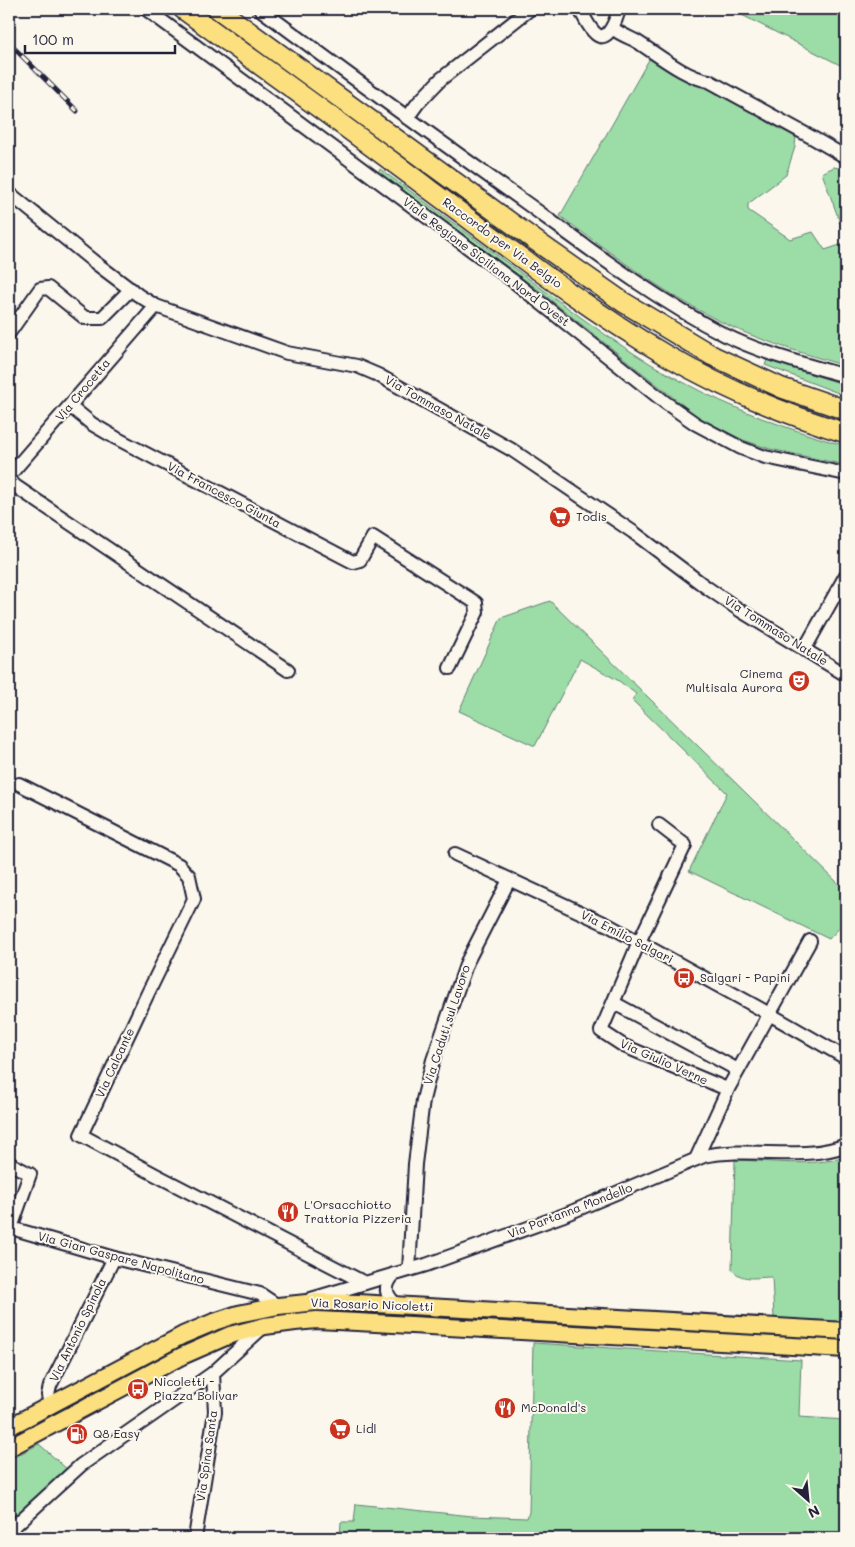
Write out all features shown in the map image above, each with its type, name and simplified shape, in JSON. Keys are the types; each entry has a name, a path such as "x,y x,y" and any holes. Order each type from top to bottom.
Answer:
{"highway":[{"name":"Raccordo per Via Belgio","path":"183,9 396,164 510,250 639,339 687,367 726,386 812,422 846,433"},
{"name":"Raccordo per Via Belgio","path":"218,9 536,241 623,302 670,332 750,374 782,388 846,410"},
{"path":"231,9 268,36 354,107"}],"main road":[{"name":"Via Rosario Nicoletti","path":"9,1426 191,1331 238,1314 298,1303 340,1302 846,1331"},
{"path":"545,1332 556,1330 560,1327 560,1319 553,1313"},
{"name":"Via Rosario Nicoletti","path":"604,1317 592,1318 584,1326 587,1331 604,1336"},
{"name":"Via Rosario Nicoletti","path":"9,1448 198,1348 230,1335 265,1326 295,1322 326,1320 846,1349"}],"street":[{"name":"Viale Regione Siciliana Nord Ovest","path":"146,9 504,274 696,424 741,448 766,456 846,474"},
{"path":"260,9 407,118 634,280 680,310 726,336 772,353 846,376"},
{"path":"407,118 418,103 441,79 530,9"},
{"path":"579,9 588,25 598,36 605,35 612,28 619,9"},
{"path":"612,28 694,78 709,82 846,157"},
{"name":"Via Tommaso Natale","path":"10,196 130,289 156,306 286,353 357,366 378,374 512,450 633,532 713,592 846,675"},
{"path":"9,333 40,289 48,288 85,318 102,318 130,289"},
{"name":"Via Crocetta","path":"9,473 33,449 156,306"},
{"name":"Via Francesco Giunta","path":"70,406 92,424 116,438 353,562 360,560 374,537 476,603 478,612 450,668"},
{"path":"9,479 15,486 288,670"},
{"path":"804,650 846,575"},
{"name":"Via Calcante","path":"19,784 179,865 189,876 194,899 81,1135 365,1283"},
{"path":"658,825 686,844 639,942 614,1002 738,1070"},
{"name":"Via Emilio Salgari","path":"455,854 608,925 846,1058"},
{"name":"Via Caduti sul Lavoro","path":"409,1270 416,1156 423,1100 433,1060 467,962 509,880"},
{"path":"696,1159 727,1089 810,941"},
{"name":"Via Giulio Verne","path":"614,1002 601,1031 624,1046 727,1089"},
{"name":"Via Partanna Mondello","path":"298,1303 409,1270 564,1215 696,1159 728,1152 825,1151 846,1145"},
{"name":"Via Gian Gaspare Napolitano","path":"9,1163 30,1174 11,1228 114,1258 242,1289 267,1298 278,1306"},
{"name":"Via Antonio Spinola","path":"50,1405 48,1395 50,1386 114,1258"},
{"path":"394,1274 387,1284 387,1291 389,1298 398,1305"},
{"path":"9,1531 81,1465 213,1373 265,1326"},
{"name":"Via Spina Santa","path":"195,1538 214,1412 213,1373"}],"green space":[{"path":"730,9 846,9 846,68"},
{"path":"651,56 686,80 711,88 796,135 795,147 786,175 748,204 748,210 790,239 813,232 825,250 846,243 846,366 761,339 711,317 666,291 560,216"},
{"path":"844,164 846,165 846,239 822,173 834,167 839,168"},
{"path":"380,169 568,308 642,359 700,391 741,410 783,426 846,446 846,465 770,449 743,440 699,418 533,286 378,172"},
{"path":"767,360 846,385 846,396 765,365"},
{"path":"550,601 846,891 846,921 829,939 689,871 727,793 632,700 636,694 619,681 580,659 535,746 459,711 501,618"},
{"path":"846,1157 846,1323 774,1318 772,1277 740,1276 732,1269 735,1160 805,1163"},
{"path":"329,1309 554,1323 553,1326 286,1317 9,1440 9,1434 191,1338 260,1315"},
{"path":"592,1323 846,1337 846,1344 591,1328 590,1325"},
{"path":"533,1343 801,1360 799,1417 846,1420 846,1538 340,1538 341,1522 354,1522 356,1504 472,1516 527,1518 529,1512"},
{"path":"39,1444 69,1471 9,1526 9,1460"}],"railway":[{"path":"9,43 77,111"}],"place":[{"name":"Todis","path":"560,517"},
{"name":"Cinema Multisala Aurora","path":"799,681"},
{"name":"Salgari - Papini","path":"684,978"},
{"name":"L'Orsacchiotto Trattoria Pizzeria","path":"288,1212"},
{"name":"Nicoletti - Piazza Bolivar","path":"138,1389"},
{"name":"McDonald's","path":"505,1408"},
{"name":"Lidl","path":"340,1429"},
{"name":"Q8 Easy","path":"77,1434"}]}
